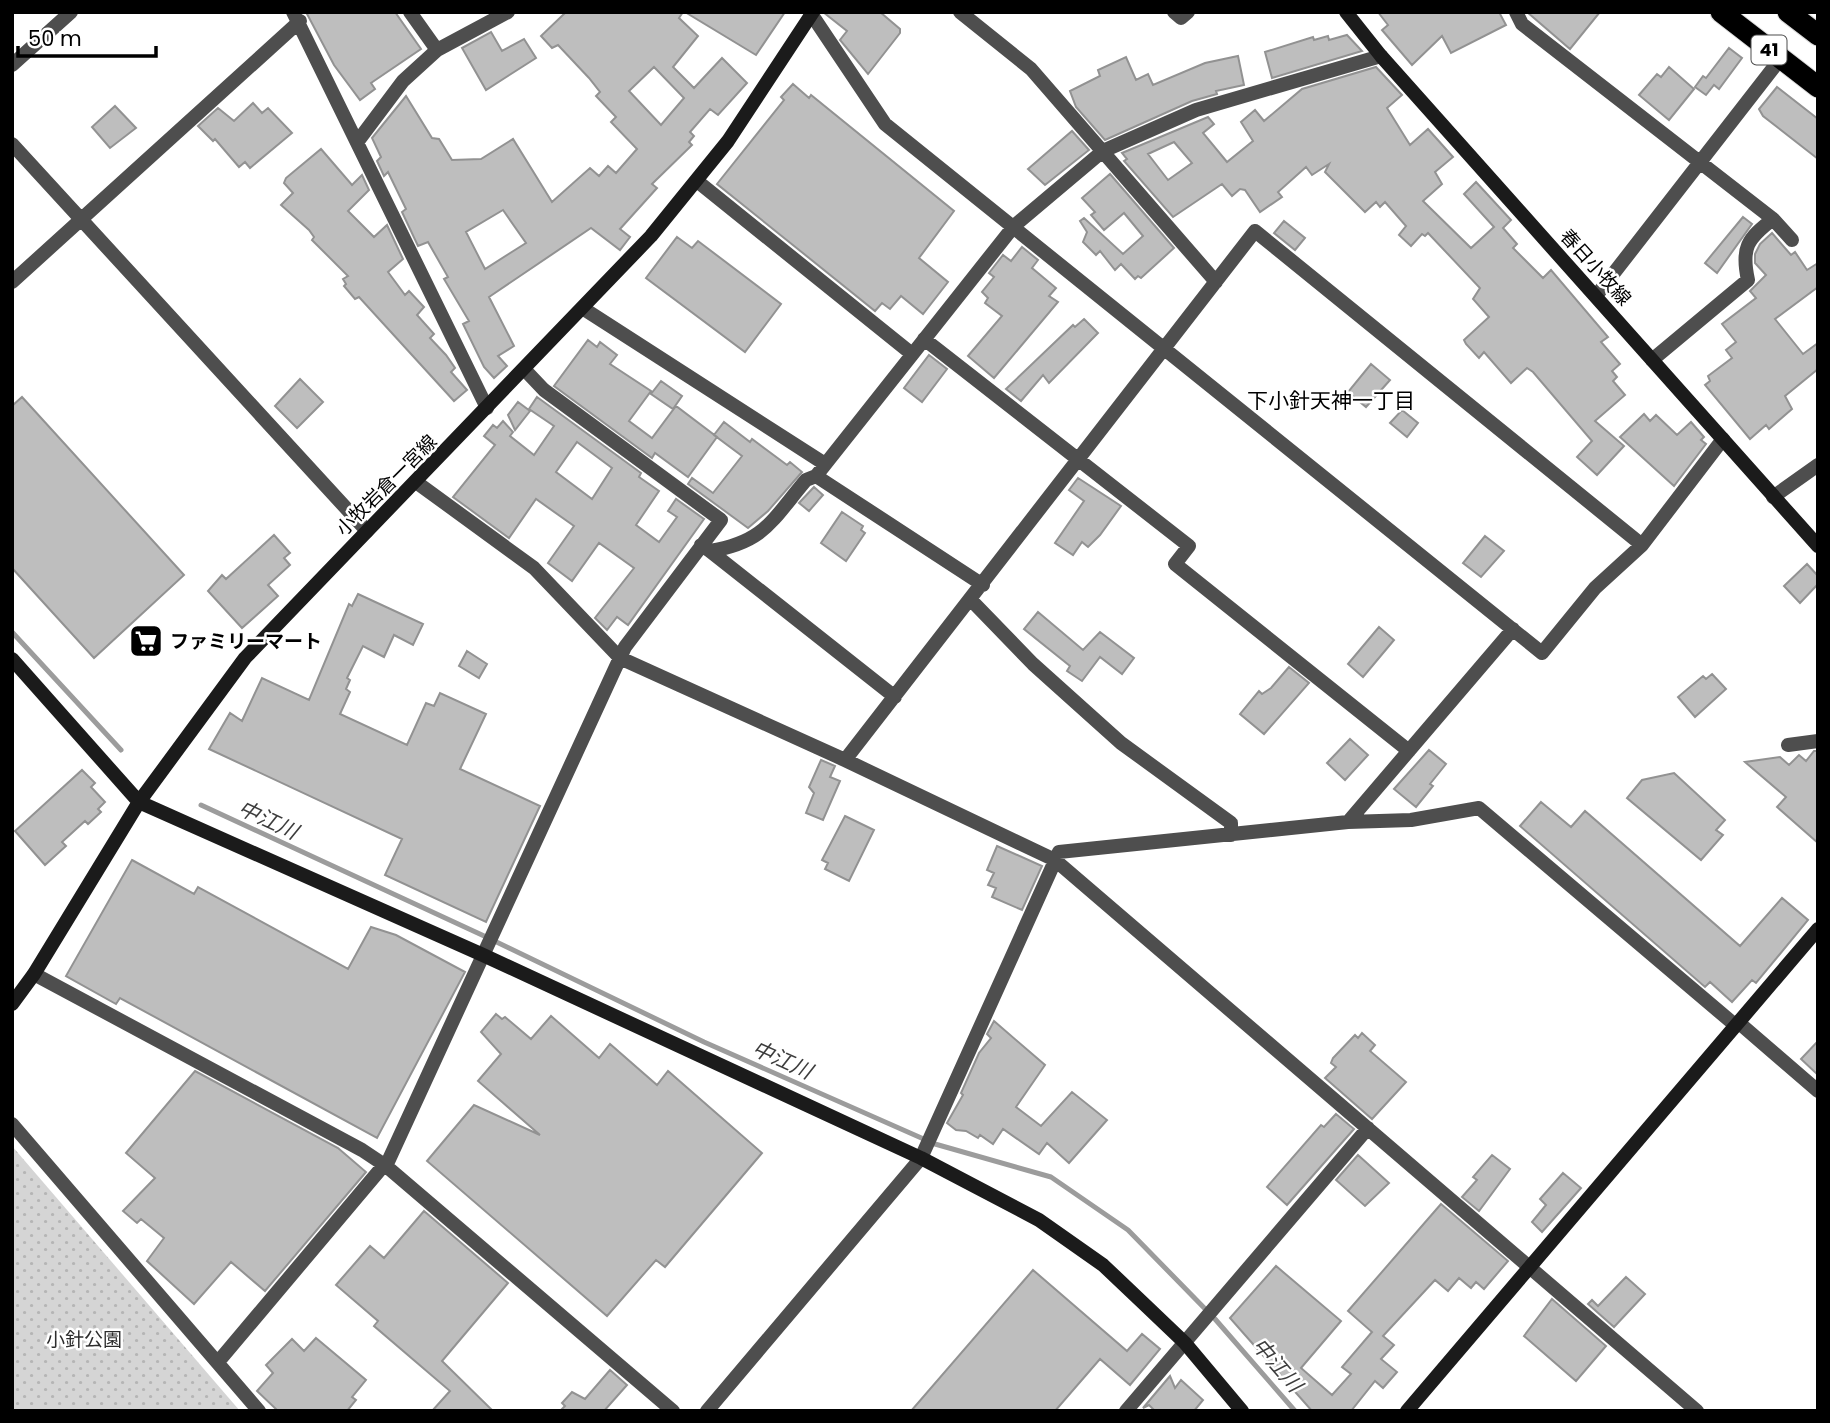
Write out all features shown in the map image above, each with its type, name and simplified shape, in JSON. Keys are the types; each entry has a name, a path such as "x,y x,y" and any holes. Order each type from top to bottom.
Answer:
{"highway":[{"name":"41","path":"1721,12 1818,87"},
{"path":"1742,12 1818,71"},
{"path":"1788,12 1818,35"},
{"path":"1811,12 1818,18"}],"street":[{"path":"12,65 71,12"},
{"path":"410,12 437,50"},
{"path":"358,141 403,81 437,50 508,12"},
{"path":"960,12 1031,69 1216,282"},
{"path":"1174,12 1181,18 1188,12"},
{"name":"春日小牧線","path":"1346,12 1381,56 1818,546"},
{"path":"1516,12 1522,24 1773,219 1792,240"},
{"path":"812,13 885,124 1542,653 1595,588 1642,545 1723,439"},
{"name":"小牧岩倉一宮線","path":"12,1004 34,974 139,802 245,658 584,309 697,181 769,83 812,13"},
{"path":"12,282 296,17 488,408"},
{"path":"706,548 739,547 760,536 806,480 816,476 1014,226 1103,151 1196,110 1381,56"},
{"path":"1596,296 1781,58"},
{"path":"12,144 366,531"},
{"path":"697,181 912,354"},
{"path":"1652,360 1748,280 1745,251 1753,237 1773,219"},
{"path":"845,760 1255,231 1642,545"},
{"path":"584,309 825,464"},
{"path":"924,339 1189,546 1175,564 1409,751"},
{"path":"218,1362 385,1166 620,658 706,548 721,520 544,390 525,370"},
{"path":"1773,497 1818,465"},
{"path":"816,476 983,585"},
{"path":"416,482 534,568 620,658 845,760 1055,860 1697,1411"},
{"path":"706,548 895,696"},
{"path":"971,600 1032,664 1121,743 1231,823 1231,835"},
{"path":"1348,822 1513,629"},
{"path":"12,659 139,802 484,953 922,1155 1000,1197 1070,1240 1190,1337 1242,1411"},
{"path":"1788,745 1818,741"},
{"path":"707,1411 922,1155 1059,852 1348,822 1411,820 1479,808 1818,1091"},
{"path":"1407,1411 1818,929"},
{"path":"34,974 362,1150 385,1166 673,1411"},
{"path":"12,1124 259,1411"},
{"path":"1126,1411 1368,1128"}],"green space":[{"name":"小針公園","path":"12,1146 240,1411 12,1411"}],"building":[{"path":"306,12 395,12 421,49 371,83 375,89 360,100 334,65"},
{"path":"566,12 683,12 679,18 698,36 673,67 694,88 722,58 747,83 718,115 710,109 690,132 694,136 689,142 692,145 652,184 657,188 620,229 630,237 620,250 591,228 489,297 514,346 498,356 507,366 494,378 484,367 463,324 469,321 444,279 448,277 428,242 418,246 402,212 406,209 388,172 384,176 377,161 381,157 372,138 406,96 432,138 439,139 452,160 481,159 513,139 552,202 590,168 599,176 608,166 616,173 637,149 611,122 616,117 596,96 600,92 589,78 558,45 552,48 541,36","holes":["654,67 684,98 661,125 629,91","503,210 526,243 485,269 466,232"]},
{"path":"685,12 785,12 756,55"},
{"path":"823,12 880,12 900,29 900,33 868,74 840,40 847,31"},
{"path":"1378,12 1499,12 1506,25 1451,53 1442,36 1412,65 1382,30 1388,25"},
{"path":"1527,12 1600,12 1570,49"},
{"path":"491,32 502,51 524,39 536,58 486,90 462,48"},
{"path":"1347,35 1362,51 1272,78 1265,52 1313,37 1314,40 1328,36 1329,40"},
{"path":"1729,48 1742,58 1719,89 1714,85 1706,95 1695,87 1703,76 1706,78"},
{"path":"1238,56 1244,85 1216,91 1217,94 1192,101 1105,140 1076,107 1070,91 1100,76 1098,70 1126,57 1136,80 1148,74 1153,85 1205,63"},
{"path":"1376,67 1402,95 1387,108 1410,145 1428,129 1453,157 1435,172 1442,184 1423,201 1471,248 1494,227 1464,194 1476,182 1511,220 1503,228 1517,244 1513,248 1543,278 1551,270 1608,337 1601,342 1620,364 1612,371 1617,377 1613,381 1625,395 1595,421 1624,446 1597,475 1577,457 1592,441 1533,372 1527,368 1511,383 1484,352 1479,358 1466,344 1464,340 1489,317 1473,299 1480,288 1428,233 1425,236 1422,234 1411,246 1399,235 1406,226 1385,202 1380,207 1376,202 1365,212 1325,172 1329,164 1312,175 1306,167 1278,192 1282,197 1260,212 1245,190 1240,189 1232,196 1222,184 1173,217 1124,161 1127,159 1122,153 1208,117 1214,124 1203,133 1227,162 1253,141 1241,122 1255,110 1264,121 1302,89","holes":["1174,142 1192,163 1168,180 1148,154"]},
{"path":"1669,67 1694,89 1669,120 1639,95 1657,74 1661,77"},
{"path":"793,84 809,98 811,95 954,211 919,258 948,282 923,314 901,296 890,309 882,303 875,311 717,184 784,100 781,97"},
{"path":"1777,87 1818,119 1818,159 1763,116 1759,109"},
{"path":"253,103 262,113 268,108 292,133 250,168 245,162 239,167 215,139 213,141 198,126 218,108 234,121"},
{"path":"115,106 136,128 110,148 92,127"},
{"path":"1072,131 1089,150 1045,185 1028,169"},
{"path":"321,149 352,185 362,175 369,190 348,211 374,237 387,225 403,259 388,272 405,295 409,291 424,307 417,315 434,334 430,338 446,355 455,368 451,372 467,390 454,401 359,297 355,299 344,286 346,284 343,279 348,276 312,240 314,237 309,230 281,205 293,193 284,183 286,178"},
{"path":"1110,174 1174,248 1141,278 1138,276 1135,279 1121,264 1115,270 1100,251 1096,255 1083,242 1087,232 1080,221 1084,218 1123,254 1143,236 1124,213 1104,230 1091,215 1095,212 1082,198"},
{"path":"1743,217 1752,224 1717,273 1705,263"},
{"path":"1284,221 1305,238 1295,250 1274,233"},
{"path":"1772,233 1791,255 1795,252 1807,270 1818,263 1818,287 1775,319 1803,354 1818,343 1818,369 1785,396 1792,409 1769,429 1766,425 1750,439 1705,385 1710,381 1708,376 1732,358 1726,350 1736,342 1722,324 1756,298 1750,291 1766,275 1755,263 1755,254 1760,244"},
{"path":"677,237 692,248 698,241 781,304 745,352 646,278"},
{"path":"1022,247 1038,260 1032,268 1056,288 1049,296 1058,302 994,378 968,356 1002,316 985,303 988,298 982,292 994,277 989,273 1003,255 1011,261"},
{"path":"1084,319 1098,333 1049,383 1043,375 1021,401 1006,389 1073,325 1075,327"},
{"path":"588,340 597,347 600,342 617,355 610,364 651,391 629,421 652,438 676,406 717,437 688,477 655,453 652,458 554,386"},
{"path":"929,355 947,369 922,402 904,388"},
{"path":"1371,364 1390,380 1366,407 1348,392"},
{"path":"300,379 323,402 297,428 275,406"},
{"path":"661,381 682,396 673,409 651,394"},
{"path":"22,397 184,575 94,658 12,568 12,406"},
{"path":"537,397 641,473 639,477 659,491 636,525 659,542 677,517 668,511 676,499 704,519 628,625 617,617 607,630 595,618 634,568 599,543 572,581 548,563 574,526 536,499 509,538 453,497 495,445 484,436 493,425 497,428 503,421 513,432 510,436 534,455 554,426 529,409","holes":["577,442 612,468 592,499 556,472"]},
{"path":"518,402 530,411 515,430 508,415"},
{"path":"1402,410 1418,423 1407,437 1390,423"},
{"path":"1644,414 1650,421 1656,415 1677,435 1691,422 1704,437 1701,440 1706,444 1674,486 1620,437"},
{"path":"724,422 750,442 752,439 787,465 790,462 802,472 768,511 748,528 688,484 692,478 713,493 742,456 714,435"},
{"path":"1078,478 1121,506 1100,535 1088,547 1082,542 1073,555 1055,543 1084,501 1069,490"},
{"path":"814,487 823,495 809,511 799,503"},
{"path":"842,512 863,526 861,530 865,533 846,561 821,543"},
{"path":"274,535 290,553 284,558 290,565 268,585 278,596 242,628 208,591 222,575 226,579"},
{"path":"1485,536 1504,551 1481,577 1463,563"},
{"path":"1807,564 1818,576 1818,584 1800,603 1784,586"},
{"path":"358,594 423,624 413,645 394,635 384,657 363,646 347,678 350,680 346,689 350,692 340,714 407,745 426,703 434,706 440,693 486,714 460,769 540,806 486,922 385,875 402,839 209,749 230,713 242,721 262,678 309,700 349,604 352,606"},
{"path":"1038,612 1083,650 1100,632 1134,658 1122,674 1100,657 1082,681 1067,671 1070,666 1024,629"},
{"path":"1379,627 1394,640 1363,677 1348,664"},
{"path":"467,651 487,664 479,678 459,666"},
{"path":"1289,667 1309,683 1264,734 1240,714 1259,691 1262,694 1271,688"},
{"path":"1712,674 1726,689 1695,717 1678,697 1703,676 1706,679"},
{"path":"1350,739 1368,755 1345,780 1327,763"},
{"path":"1429,750 1446,764 1416,807 1394,789"},
{"path":"1814,751 1818,751 1818,843 1777,807 1786,797 1745,762 1780,757 1789,765 1799,755 1806,761"},
{"path":"821,760 835,766 830,777 840,781 823,820 806,813 814,793 809,787"},
{"path":"82,770 95,783 91,787 105,802 98,809 101,812 88,824 85,821 62,842 66,846 45,865 15,831"},
{"path":"1674,773 1725,820 1716,830 1723,835 1701,860 1627,798 1642,780"},
{"path":"1541,802 1571,827 1585,811 1740,946 1782,898 1808,920 1756,983 1752,980 1732,1002 1710,982 1705,987 1520,826"},
{"path":"845,816 874,830 849,881 825,869 828,863 822,860"},
{"path":"997,846 1042,866 1022,910 992,897 996,888 988,885 994,873 987,870"},
{"path":"132,860 194,894 198,887 348,969 371,927 396,935 465,972 377,1138 120,998 116,1004 66,976"},
{"path":"496,1014 502,1019 505,1017 531,1039 551,1016 599,1058 610,1044 657,1085 668,1071 762,1153 665,1267 656,1260 607,1316 427,1161 474,1105 540,1135 478,1081 501,1054 481,1032"},
{"path":"994,1021 1045,1065 1016,1107 1041,1126 1072,1092 1107,1120 1069,1163 1047,1143 1039,1154 1003,1129 993,1144 980,1135 978,1138 966,1131 956,1130 947,1123 963,1095 961,1093 979,1053 991,1038 987,1034"},
{"path":"1362,1033 1375,1045 1370,1051 1406,1082 1372,1119 1325,1078 1336,1067 1331,1063 1333,1058 1355,1035 1358,1038"},
{"path":"1818,1041 1818,1075 1801,1059"},
{"path":"195,1071 338,1148 366,1172 265,1291 231,1262 194,1304 147,1261 164,1238 141,1219 137,1223 123,1211 155,1178 126,1153"},
{"path":"1336,1114 1354,1129 1287,1205 1267,1187 1321,1125 1324,1127"},
{"path":"1358,1155 1389,1183 1365,1206 1336,1180"},
{"path":"1492,1155 1510,1169 1479,1211 1462,1197 1477,1180 1473,1177"},
{"path":"1563,1173 1581,1188 1542,1232 1532,1222 1546,1205 1540,1199"},
{"path":"1441,1204 1508,1261 1484,1289 1476,1282 1471,1288 1459,1278 1448,1291 1435,1280 1383,1336 1394,1345 1381,1359 1397,1372 1383,1388 1375,1381 1351,1411 1312,1411 1230,1318 1276,1266 1341,1321 1301,1368 1332,1395 1351,1374 1342,1367 1372,1332 1348,1311"},
{"path":"424,1211 508,1283 442,1361 493,1411 432,1411 450,1391 374,1326 378,1321 336,1285 370,1246 384,1258"},
{"path":"1033,1270 1127,1351 1142,1334 1160,1349 1130,1385 1100,1359 1055,1411 911,1411"},
{"path":"1626,1277 1645,1294 1614,1327 1588,1304 1592,1300 1598,1306"},
{"path":"1552,1299 1606,1346 1576,1381 1524,1336"},
{"path":"316,1338 366,1380 352,1397 356,1400 347,1411 278,1411 257,1391 273,1373 266,1365 292,1339 304,1351"},
{"path":"610,1370 627,1385 604,1411 560,1411 565,1406 562,1403 572,1392 585,1399"},
{"path":"1170,1376 1175,1388 1181,1380 1203,1400 1194,1411 1155,1411 1149,1405 1143,1408"}],"waterway":[{"name":"中江川","path":"12,632 121,750"},
{"name":"中江川","path":"201,805 482,935 704,1042 935,1144 1051,1177 1128,1230 1215,1319 1295,1411"}],"place":[{"name":"ファミリーマート","path":"146,641"}],"district":[{"name":"下小針天神一丁目","path":"1331,401"}]}
